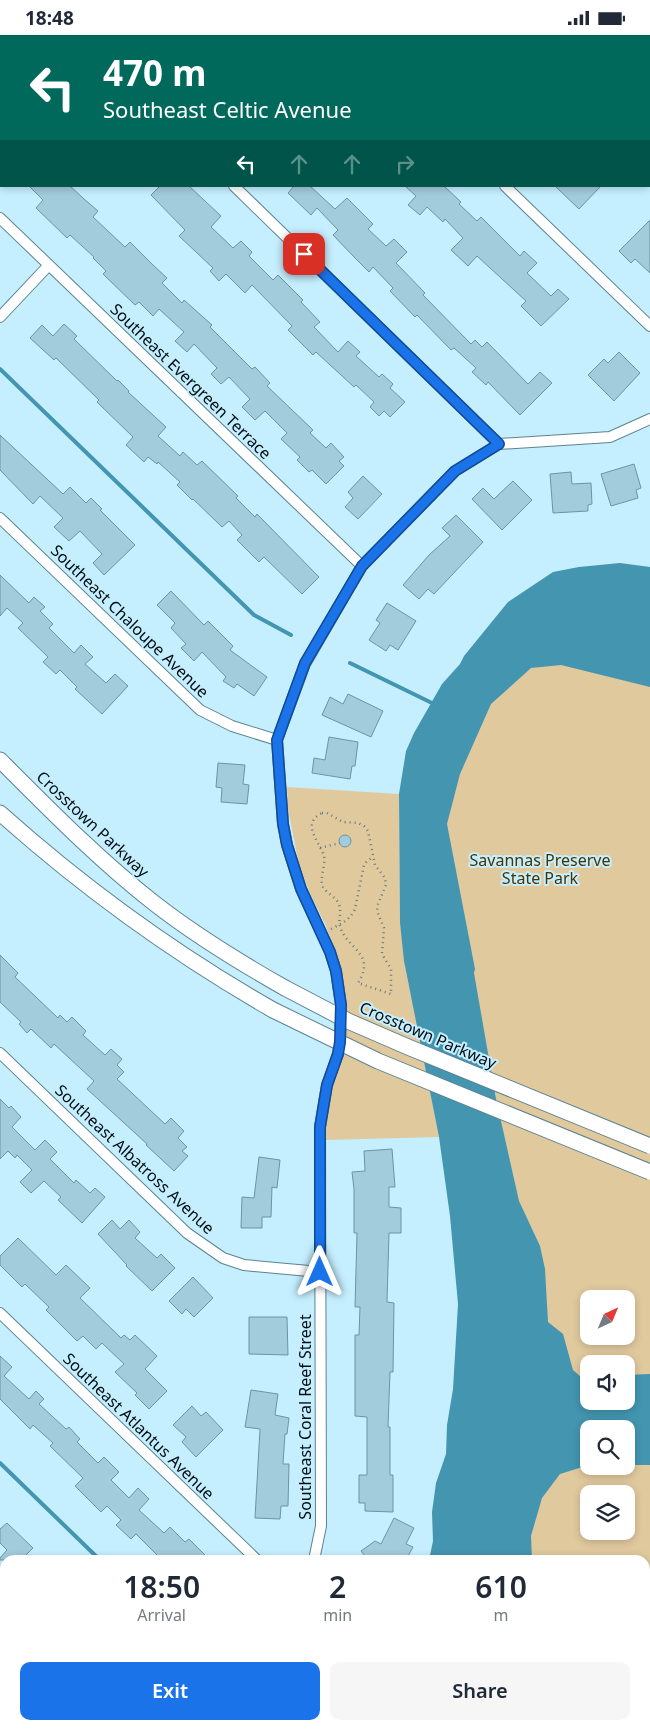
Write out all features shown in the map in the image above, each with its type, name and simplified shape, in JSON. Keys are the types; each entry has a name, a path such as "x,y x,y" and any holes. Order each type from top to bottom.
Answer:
{"main road":[{"name":"Crosstown Parkway","path":"0,761 71,831 154,903 218,948 285,988 348,1021 408,1047 650,1146"},
{"path":"0,813 96,893 150,933 210,973 273,1009 378,1061 650,1172"}],"street":[{"path":"235,187 499,444"},
{"path":"506,187 650,326"},
{"name":"Southeast Evergreen Terrace","path":"0,218 362,566"},
{"path":"0,317 49,265"},
{"name":"Southeast Coral Reef Street","path":"315,1555 321,1526 320,1127 327,1085 338,1054 341,1005 336,971 330,952 301,889 287,845 283,824 277,740 305,663 362,566 455,471 499,444 610,437 650,419"},
{"name":"Southeast Chaloupe Avenue","path":"0,518 200,710 232,726 277,740"},
{"name":"Southeast Albatross Avenue","path":"0,1053 187,1233 223,1258 244,1265 320,1272"},
{"name":"Southeast Atlantus Avenue","path":"0,1313 252,1555"}],"path":[{"path":"327,813 343,822 358,823 364,826 371,840 373,857 375,865 384,878 386,885 377,911 384,928 382,954 391,969 391,994 358,983 362,977 363,961 360,953 343,933 339,924 341,910 338,903 324,887 322,881 324,855 312,829 313,820 317,815 327,813"},
{"path":"320,848 340,843"},
{"path":"328,931 352,915 355,909 364,865 373,857"}],"green space":[{"name":"Savannas Preserve State Park","path":"650,626 650,1555 490,1555 434,750 501,656"},
{"path":"287,787 399,794 400,923 406,972 439,1137 326,1140 325,1121 327,1108 345,1028 345,992 340,966 326,926 311,896 299,865 288,809"}],"water":[{"path":"620,563 650,567 650,687 561,665 531,668 491,704 460,774 447,824 475,969 474,973 496,1099 519,1201 540,1246 545,1269 548,1322 563,1334 573,1370 580,1376 580,1410 635,1410 635,1375 650,1374 650,1465 635,1465 635,1420 580,1420 580,1468 560,1474 542,1498 531,1536 532,1555 430,1555 433,1541 432,1512 436,1483 446,1454 447,1425 453,1389 458,1304 450,1216 439,1137 404,961 400,923 399,794 406,751 442,684 508,602 553,572"}],"building":[{"path":"30,187 71,187 98,211 93,217 125,247 130,242 167,278 162,283 182,303 184,300 212,325 210,327 252,369 255,367 270,383 267,386 313,430 310,433 326,448 331,443 344,457 339,461 344,466 326,484 312,470 309,472 297,460 300,457 281,439 287,433 265,411 255,420 242,407 250,399 229,377 221,384 211,374 217,368 194,344 187,352 175,341 184,332 159,309 153,316 139,302 135,305 103,274 106,271 94,257 70,235 67,238 36,208 43,200"},
{"path":"159,187 190,187 221,216 211,227 233,248 241,241 252,252 249,256 273,280 278,275 303,300 301,302 320,322 314,327 338,352 348,341 360,352 356,356 379,377 382,374 393,384 390,388 405,402 390,417 384,411 379,416 370,407 374,402 356,385 354,387 316,352 313,355 288,330 292,326 252,285 245,293 226,274 219,281 210,271 213,268 179,236 185,230 151,195"},
{"path":"293,187 311,187 335,209 347,198 373,224 368,229 386,246 394,239 407,252 396,263 425,293 423,295 471,344 475,340 482,347 487,342 528,384 540,372 552,383 520,415 488,382 486,385 472,372 476,368 454,348 451,350 417,315 415,317 390,291 393,288 373,267 369,272 355,258 333,235 338,230 317,208 311,215 288,193"},
{"path":"406,187 445,187 477,221 481,217 520,256 524,251 537,263 527,273 551,296 558,289 569,299 541,326 521,306 526,301 477,256 468,266 451,250 463,238 445,219 443,222 427,207 420,215 408,205 416,196"},
{"path":"556,187 600,187 579,209"},
{"path":"650,220 650,273 635,259 631,263 619,251"},
{"path":"64,324 77,336 74,339 166,427 158,436 180,456 183,452 197,465 202,461 238,496 236,498 255,517 257,514 319,577 302,594 264,557 259,562 237,540 242,535 229,521 222,527 177,485 180,482 158,462 157,464 148,457 144,462 126,445 133,437 97,402 99,400 56,358 54,360 30,338 42,325 53,336"},
{"path":"619,352 640,373 614,401 588,375 604,359 608,363"},
{"path":"0,435 63,494 70,487 86,503 91,498 102,509 100,510 135,545 104,575 93,563 102,554 80,531 69,541 54,527 63,518 40,496 33,504 0,470"},
{"path":"634,464 641,488 636,490 638,498 611,506 601,474"},
{"path":"571,472 572,484 591,483 592,504 588,505 588,511 553,513 550,474"},
{"path":"363,476 382,494 358,519 345,507 353,498 348,492"},
{"path":"513,481 532,500 502,530 472,499 483,488 494,499"},
{"path":"456,515 483,542 434,594 428,589 419,599 403,585 429,555 450,536 442,528"},
{"path":"0,575 29,603 34,597 45,607 40,611 53,624 49,628 74,653 81,645 93,657 85,664 106,683 115,674 128,686 102,714 75,689 77,687 60,670 56,674 43,662 48,657 18,628 23,623 7,608 0,616"},
{"path":"171,591 204,625 208,621 233,646 230,650 267,677 254,696 237,684 234,688 223,681 226,677 202,652 194,661 181,648 186,644 171,628 175,623 157,605"},
{"path":"387,603 416,621 398,650 390,645 386,651 369,640 380,623 376,620"},
{"path":"348,694 383,711 371,737 322,715 330,697 343,704"},
{"path":"329,737 358,742 355,766 352,766 350,779 312,773 314,758 325,760"},
{"path":"218,763 245,765 243,784 249,785 247,804 221,802 222,788 216,787"},
{"path":"345,835 351,841 345,847 339,841"},
{"path":"0,955 18,973 15,977 58,1018 60,1015 67,1022 72,1017 86,1031 83,1035 105,1055 111,1049 122,1059 117,1065 124,1072 117,1079 165,1124 171,1118 184,1131 178,1138 187,1147 182,1151 188,1156 174,1171 87,1089 94,1081 54,1044 51,1048 31,1029 27,1033 19,1024 21,1022 0,1002"},
{"path":"0,1099 9,1108 11,1106 21,1117 12,1127 35,1150 45,1140 57,1152 50,1159 74,1183 76,1180 90,1193 95,1188 105,1197 82,1223 58,1200 61,1197 44,1181 31,1193 20,1182 32,1170 17,1155 15,1158 8,1151 0,1159"},
{"path":"392,1149 395,1187 389,1187 389,1207 401,1208 401,1233 389,1233 387,1302 394,1303 393,1372 390,1372 388,1427 390,1427 390,1475 393,1475 393,1512 365,1511 365,1503 359,1503 359,1475 367,1475 367,1417 355,1416 355,1335 359,1335 360,1307 355,1307 357,1233 354,1233 352,1172 365,1171 364,1151"},
{"path":"259,1157 280,1160 277,1188 272,1187 271,1217 262,1217 262,1228 241,1228 242,1197 254,1198"},
{"path":"112,1220 120,1229 129,1220 140,1232 135,1238 157,1258 161,1254 175,1268 152,1291 126,1266 98,1234"},
{"path":"18,1238 56,1275 66,1265 90,1288 80,1298 121,1338 124,1335 130,1340 135,1335 157,1356 145,1369 167,1391 149,1409 135,1395 137,1393 115,1372 124,1364 102,1343 96,1349 83,1336 77,1341 46,1310 49,1307 25,1284 22,1287 0,1265 0,1256"},
{"path":"193,1277 213,1298 194,1317 186,1309 182,1314 169,1301"},
{"path":"249,1317 287,1317 288,1355 249,1354"},
{"path":"0,1356 12,1367 4,1376 29,1399 36,1391 44,1399 39,1404 66,1429 69,1427 80,1439 77,1442 98,1463 104,1457 119,1472 111,1480 129,1498 138,1488 149,1499 139,1510 164,1533 170,1527 185,1542 189,1539 205,1555 157,1555 136,1534 131,1539 116,1525 121,1520 107,1506 101,1512 75,1486 83,1478 50,1446 53,1443 33,1425 30,1429 0,1399"},
{"path":"251,1390 278,1394 275,1415 289,1418 287,1434 285,1434 283,1464 289,1464 288,1506 281,1506 280,1519 255,1518 260,1429 245,1427"},
{"path":"192,1406 201,1416 206,1412 223,1430 196,1457 182,1442 186,1437 173,1425"},
{"path":"394,1518 414,1528 406,1544 413,1547 409,1555 364,1555 361,1551 375,1541 381,1544"},
{"path":"7,1523 33,1548 26,1555 3,1555 7,1550 0,1543 0,1529"}],"waterway":[{"path":"0,369 254,615 291,635"},
{"path":"350,663 432,703"},
{"path":"0,1463 95,1555"}],"route":[{"path":"304,254 499,444 455,471 362,566 305,663 277,740 283,824 287,845 301,889 330,952 336,971 342,1016 338,1054 327,1085 320,1127 320,1272"}]}
